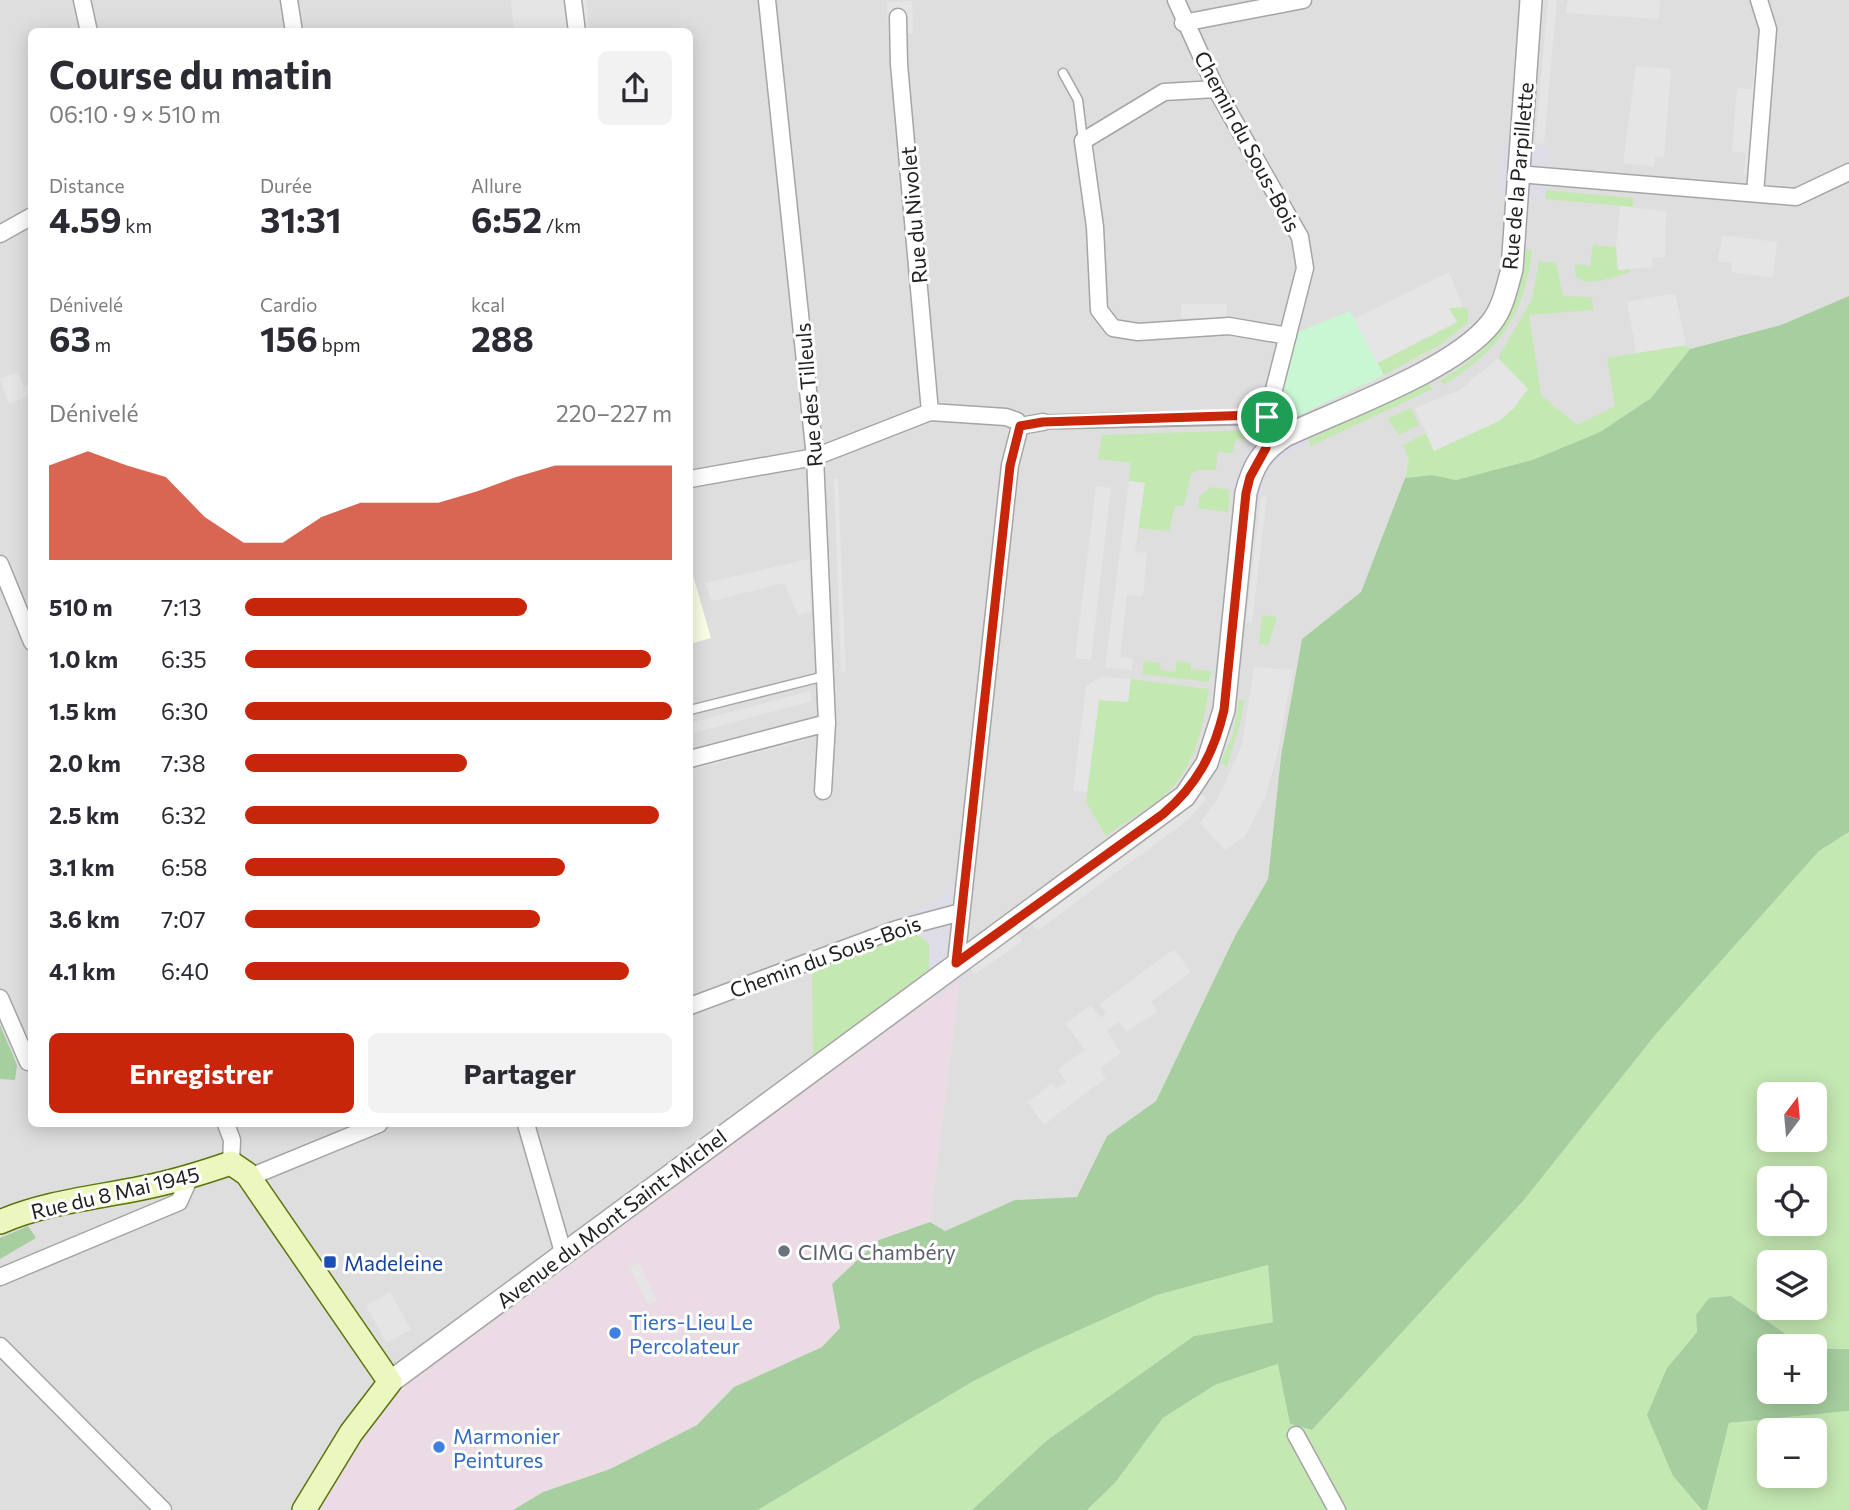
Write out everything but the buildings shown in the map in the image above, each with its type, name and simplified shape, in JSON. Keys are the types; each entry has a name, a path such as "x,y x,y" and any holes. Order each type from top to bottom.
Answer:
{"main road":[{"path":"231,1163 250,1177 390,1382"},
{"name":"Rue du 8 Mai 1945","path":"0,1222 57,1203 190,1177 231,1163"},
{"name":"Avenue du Mont Saint-Michel","path":"304,1510 351,1433 390,1382"}],"street":[{"path":"82,0 88,28"},
{"path":"289,0 293,28"},
{"path":"573,0 576,28"},
{"name":"Rue des Tilleuls","path":"767,0 815,457 827,723 823,791"},
{"name":"Chemin du Sous-Bois","path":"1176,0 1184,23 1216,89 1300,237 1305,268 1267,417 1266,448"},
{"path":"1184,23 1303,0"},
{"name":"Rue de la Parpillette","path":"1266,448 1294,432 1448,360 1473,342 1492,323 1504,300 1512,269 1531,0"},
{"path":"1755,193 1769,29 1759,0"},
{"name":"Rue du Nivolet","path":"898,17 899,64 930,412"},
{"path":"1216,89 1164,92 1083,141 1095,227 1099,310 1113,328 1139,332 1229,326 1288,337"},
{"path":"1518,174 1796,197 1849,172"},
{"path":"0,234 28,218"},
{"path":"693,478 815,457 930,412 1006,417 1017,421 1020,426 1010,466 956,963"},
{"path":"1020,426 1043,422 1267,417"},
{"path":"956,963 1163,814 1185,796 1207,763 1218,737 1224,710 1246,493 1250,477 1266,448"},
{"path":"0,564 27,619"},
{"path":"693,758 827,723"},
{"name":"Chemin du Sous-Bois","path":"693,1005 897,929 961,912"},
{"name":"Avenue du Mont Saint-Michel","path":"390,1382 956,963"},
{"path":"0,998 28,1060"},
{"path":"227,1127 232,1140 231,1163"},
{"path":"250,1177 372,1127"},
{"path":"527,1127 563,1252"},
{"path":"0,1277 179,1202 190,1177"},
{"path":"0,1346 163,1510"},
{"path":"1296,1435 1337,1510"}],"lane":[{"path":"1063,73 1078,100 1083,141"},
{"path":"693,709 825,676"}],"shaded area":[{"path":"0,0 1849,0 1849,296 1781,325 1690,349 1600,432 1405,478 1361,592 1302,639 1281,756 1268,879 1235,936 1156,1101 1107,1136 1077,1197 1015,1200 945,1231 930,1222 944,1106 956,965 304,1510 0,1510"},
{"path":"511,0 586,0 589,28 514,28"},
{"path":"1548,0 1557,0 1544,144 1535,143"},
{"path":"1568,0 1660,0 1659,19 1566,13"},
{"path":"912,1 913,33 888,34 887,2"},
{"path":"1755,57 1761,58 1751,174 1744,174 1746,153 1732,151 1737,88 1752,89"},
{"path":"1636,66 1671,69 1664,158 1655,157 1654,167 1623,163"},
{"path":"1503,142 1550,147 1545,199 1498,196"},
{"path":"1620,206 1666,211 1665,257 1652,258 1653,267 1618,270 1616,247"},
{"path":"1722,235 1777,242 1773,278 1731,272 1732,263 1718,261"},
{"path":"1449,272 1463,307 1449,308 1457,322 1377,363 1354,319"},
{"path":"1675,293 1686,345 1636,353 1627,302"},
{"path":"1181,304 1227,304 1227,318 1181,318"},
{"path":"1498,358 1528,389 1514,408 1499,421 1434,451 1415,408 1460,390"},
{"path":"18,372 24,387 28,385 28,395 9,404 0,379"},
{"path":"1262,385 1274,387 1281,417 1296,416 1309,443 1277,461 1268,471 1261,496 1230,490 1249,447"},
{"path":"834,479 838,479 846,672 841,672"},
{"path":"1129,481 1145,483 1135,552 1147,553 1143,596 1127,595 1120,657 1133,659 1132,671 1105,667"},
{"path":"1096,486 1111,488 1091,660 1075,658"},
{"path":"1261,496 1267,496 1252,623 1246,622"},
{"path":"809,559 811,612 798,615 784,583 712,601 705,583"},
{"path":"693,575 711,638 693,643"},
{"path":"1254,667 1293,670 1278,750 1265,798 1245,836 1225,850 1200,823 1217,800 1242,745"},
{"path":"1101,677 1131,679 1128,702 1099,700 1087,792 1073,790 1086,686"},
{"path":"810,691 812,701 693,733 693,722"},
{"path":"804,734 806,740 693,769 693,763"},
{"path":"1200,794 1207,798 1189,819 1037,931 1032,924 1182,814"},
{"path":"953,878 974,881 968,934 985,956 970,967 972,971 935,999 921,978 929,969 929,944 920,934 908,934 903,915 938,901 949,890"},
{"path":"1017,934 1023,941 975,974 969,967"},
{"path":"1174,949 1191,972 1151,1002 1157,1011 1127,1032 1119,1022 1107,1031 1121,1053 1100,1069 1106,1078 1044,1125 1027,1102 1052,1083 1056,1090 1066,1082 1058,1070 1085,1050 1066,1024 1091,1005 1101,1018 1106,1013 1100,1004"},
{"path":"956,963 960,983 930,1222 879,1240 840,1328 822,1347 734,1387 697,1425 610,1469 543,1492 513,1510 304,1510 390,1382"},
{"path":"639,1263 657,1301 648,1305 630,1267"},
{"path":"390,1292 411,1329 387,1343 366,1306"}],"green space":[{"path":"1546,190 1633,198 1633,207 1545,199"},
{"path":"1593,245 1616,247 1618,270 1630,269 1630,272 1594,282 1581,280 1576,276 1575,264 1590,266"},
{"path":"1526,249 1532,250 1523,294 1506,329 1480,359 1443,385 1441,380 1477,355 1502,327 1518,293"},
{"path":"1539,261 1556,263 1563,296 1592,297 1593,310 1529,315 1541,395 1577,425 1615,406 1607,358 1686,345 1690,349 1651,398 1600,432 1532,460 1456,480 1432,475 1405,478 1409,459 1403,445 1426,433 1434,451 1528,389 1498,358 1532,299"},
{"path":"1849,296 1849,832 1819,851 1656,1034 1524,1200 1312,1430 1290,1424 1278,1364 1215,1385 1163,1418 1115,1483 1087,1510 972,1510 1046,1441 1194,1336 1273,1322 1268,1265 1157,1295 1033,1351 972,1382 758,1510 513,1510 543,1492 610,1469 697,1425 734,1387 822,1347 840,1328 832,1284 879,1240 930,1222 945,1231 1015,1200 1077,1197 1107,1136 1156,1101 1235,936 1268,879 1281,756 1302,639 1361,592 1405,478 1432,475 1456,480 1532,460 1600,432 1651,398 1690,349 1781,325"},
{"path":"1463,307 1468,310 1468,322 1440,345 1384,375 1377,363 1456,323 1448,308"},
{"path":"1350,311 1384,375 1291,419 1280,417 1278,404 1298,332"},
{"path":"1429,383 1432,389 1311,446 1308,440"},
{"path":"1411,408 1419,425 1399,435 1387,419"},
{"path":"1253,430 1250,440 1237,438 1232,453 1217,452 1216,470 1198,470 1191,474 1184,506 1175,506 1169,531 1137,528 1145,483 1129,481 1131,463 1098,459 1102,435"},
{"path":"1211,487 1230,490 1228,512 1198,508 1200,496"},
{"path":"1262,615 1277,617 1268,645 1259,644"},
{"path":"1144,661 1161,663 1160,670 1175,672 1177,661 1191,663 1191,669 1211,671 1209,682 1142,674"},
{"path":"1131,679 1209,689 1197,743 1186,769 1169,791 1155,803 1106,836 1086,802 1099,699 1128,701"},
{"path":"1239,700 1244,700 1240,724 1227,766 1221,763 1233,734"},
{"path":"1849,832 1849,1349 1827,1348 1827,1334 1786,1334 1766,1320 1827,1320 1827,1250 1757,1250 1757,1314 1731,1296 1696,1315 1697,1332 1667,1368 1673,1476 1702,1510 1087,1510 1115,1483 1163,1418 1215,1385 1279,1364 1290,1424 1312,1430 1524,1200 1656,1034 1819,851"},
{"path":"916,933 929,944 929,970 813,1056 812,969"},
{"path":"0,1025 17,1065 15,1080 0,1079"},
{"path":"28,1226 36,1238 0,1259 0,1238"},
{"path":"1268,1265 1274,1322 1194,1336 1046,1441 972,1510 758,1510 972,1382 1033,1351 1157,1295"},
{"path":"1731,1296 1757,1314 1757,1320 1766,1320 1786,1334 1757,1334 1757,1404 1827,1404 1827,1348 1849,1349 1849,1411 1757,1418 1757,1420 1729,1423 1707,1510 1702,1510 1673,1476 1647,1415 1667,1368 1697,1332 1696,1315 1709,1298"},
{"path":"1849,1411 1849,1510 1707,1510 1729,1423 1757,1420 1757,1488 1827,1488 1827,1418 1779,1418"}],"place":[{"name":"CIMG Chambéry","path":"784,1251"},
{"name":"Madeleine","path":"330,1262"},
{"name":"Tiers-Lieu Le Percolateur","path":"615,1333"},
{"name":"Marmonier Peintures","path":"439,1447"}],"route":[{"path":"1255,415 1267,417 1266,448 1250,477 1246,493 1224,710 1218,737 1207,763 1185,796 1163,814 956,963 994,597 1010,466 1020,426 1043,422 1255,415"}]}
